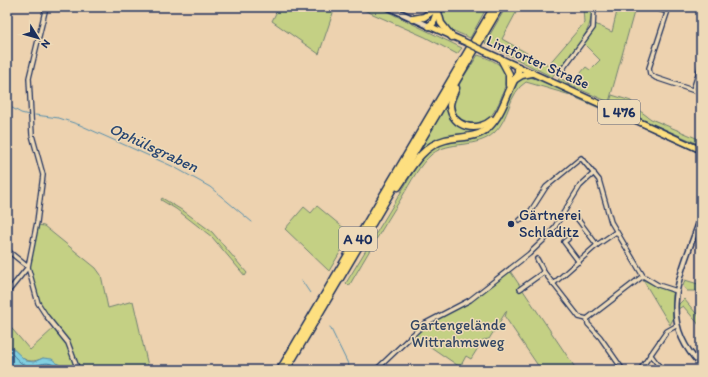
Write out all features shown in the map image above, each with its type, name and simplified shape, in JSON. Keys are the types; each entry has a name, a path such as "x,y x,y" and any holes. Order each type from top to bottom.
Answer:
{"highway":[{"name":"A 40","path":"280,370 493,7"},
{"name":"A 40","path":"286,370 500,7"},
{"path":"414,19 424,17 437,9"},
{"path":"429,26 433,23 437,9"},
{"path":"437,9 441,23 452,36"},
{"path":"469,59 450,106 452,113 463,125 474,128 488,124 498,111 510,84 518,72 518,67"},
{"path":"501,59 508,74 510,84"},
{"path":"370,227 377,220 419,157 436,143 450,139 471,137 489,128 500,112 510,84 522,75 532,73"}],"main road":[{"name":"Lintforter Straße","path":"388,7 701,150"}],"street":[{"path":"46,7 29,78 32,135 43,175 37,222 28,267 38,303 68,343 78,370"},
{"path":"559,74 593,28 594,7"},
{"path":"652,7 667,12"},
{"path":"669,7 649,68 650,74 656,78 701,93"},
{"path":"693,90 701,65"},
{"path":"520,220 530,212 546,188 581,158 594,173 603,192 608,213 616,232 643,276 658,285 677,291"},
{"path":"376,370 424,324 470,300 529,254 551,233 580,186 594,173"},
{"path":"576,217 597,245"},
{"path":"701,217 677,291 675,308 676,326 685,345 701,365"},
{"path":"553,284 597,245 616,232"},
{"path":"568,239 564,242 579,262"},
{"path":"7,250 28,267"},
{"path":"537,259 544,272 579,317 586,319"},
{"path":"7,293 28,267"},
{"path":"520,289 544,272"},
{"path":"586,319 643,276"},
{"path":"586,319 588,324 600,337 623,370"},
{"path":"640,370 667,331 676,326"},
{"path":"650,354 662,370"}],"green space":[{"path":"279,7 335,7 319,54 272,21"},
{"path":"357,7 378,7 462,48 457,54 425,37"},
{"path":"443,7 487,7 470,38 449,28 444,20"},
{"path":"506,7 519,7 502,39 548,65 584,23 583,7 591,7 591,17 589,27 579,45 552,77 485,43"},
{"path":"618,7 637,7 634,12 609,102 558,80 560,78 571,84 586,67 590,70 600,60 583,43 592,32 595,24 612,32"},
{"path":"478,55 502,67 506,76 504,91 492,115 482,124 471,126 461,121 458,117 455,112 454,100 457,88"},
{"path":"527,76 701,154 567,94 526,82 520,87 512,99 503,121 494,133 479,141 447,147 439,150 427,158 419,168 349,286 346,283 422,159 431,150 443,144 481,136 488,132 498,121 516,84"},
{"path":"612,95 631,101 636,108 651,119 701,140 701,145 609,105"},
{"path":"450,99 456,122 482,128 483,131 450,138 416,157"},
{"path":"162,198 185,212 212,232 247,273 245,276 212,237 176,209 161,200"},
{"path":"317,206 351,234 329,271 285,229 304,207 311,213"},
{"path":"38,225 44,226 96,268 101,275 108,308 133,301 148,366 127,370 80,370 70,342 56,330 67,344 76,370 63,370 62,367 43,358 31,361 27,360 19,355 7,343 7,323 30,350 54,328 38,305 29,267"},
{"name":"Gartengelände Wittrahmsweg","path":"510,271 577,370 541,370 505,317 507,310 489,339 483,340 471,359 466,356 460,367 422,341 419,342 412,337 422,327 471,301"},
{"path":"643,280 673,293 673,319 670,325"},
{"path":"685,280 698,284 701,282 701,289 698,291 687,291 683,286"},
{"path":"684,299 701,319 701,327 683,306 678,309 679,304"}],"water":[{"path":"7,343 26,361 34,362 43,358 52,359 62,367 63,370 7,370"}],"waterway":[{"name":"Ophülsgraben","path":"7,105 21,113 29,115"},
{"name":"Ophülsgraben","path":"35,115 59,118 80,125 174,167 210,187 252,222"},
{"name":"Ophülsgraben","path":"302,281 310,293"},
{"name":"Ophülsgraben","path":"330,327 351,370"}],"place":[{"name":"Gärtnerei Schladitz","path":"511,224"}]}
